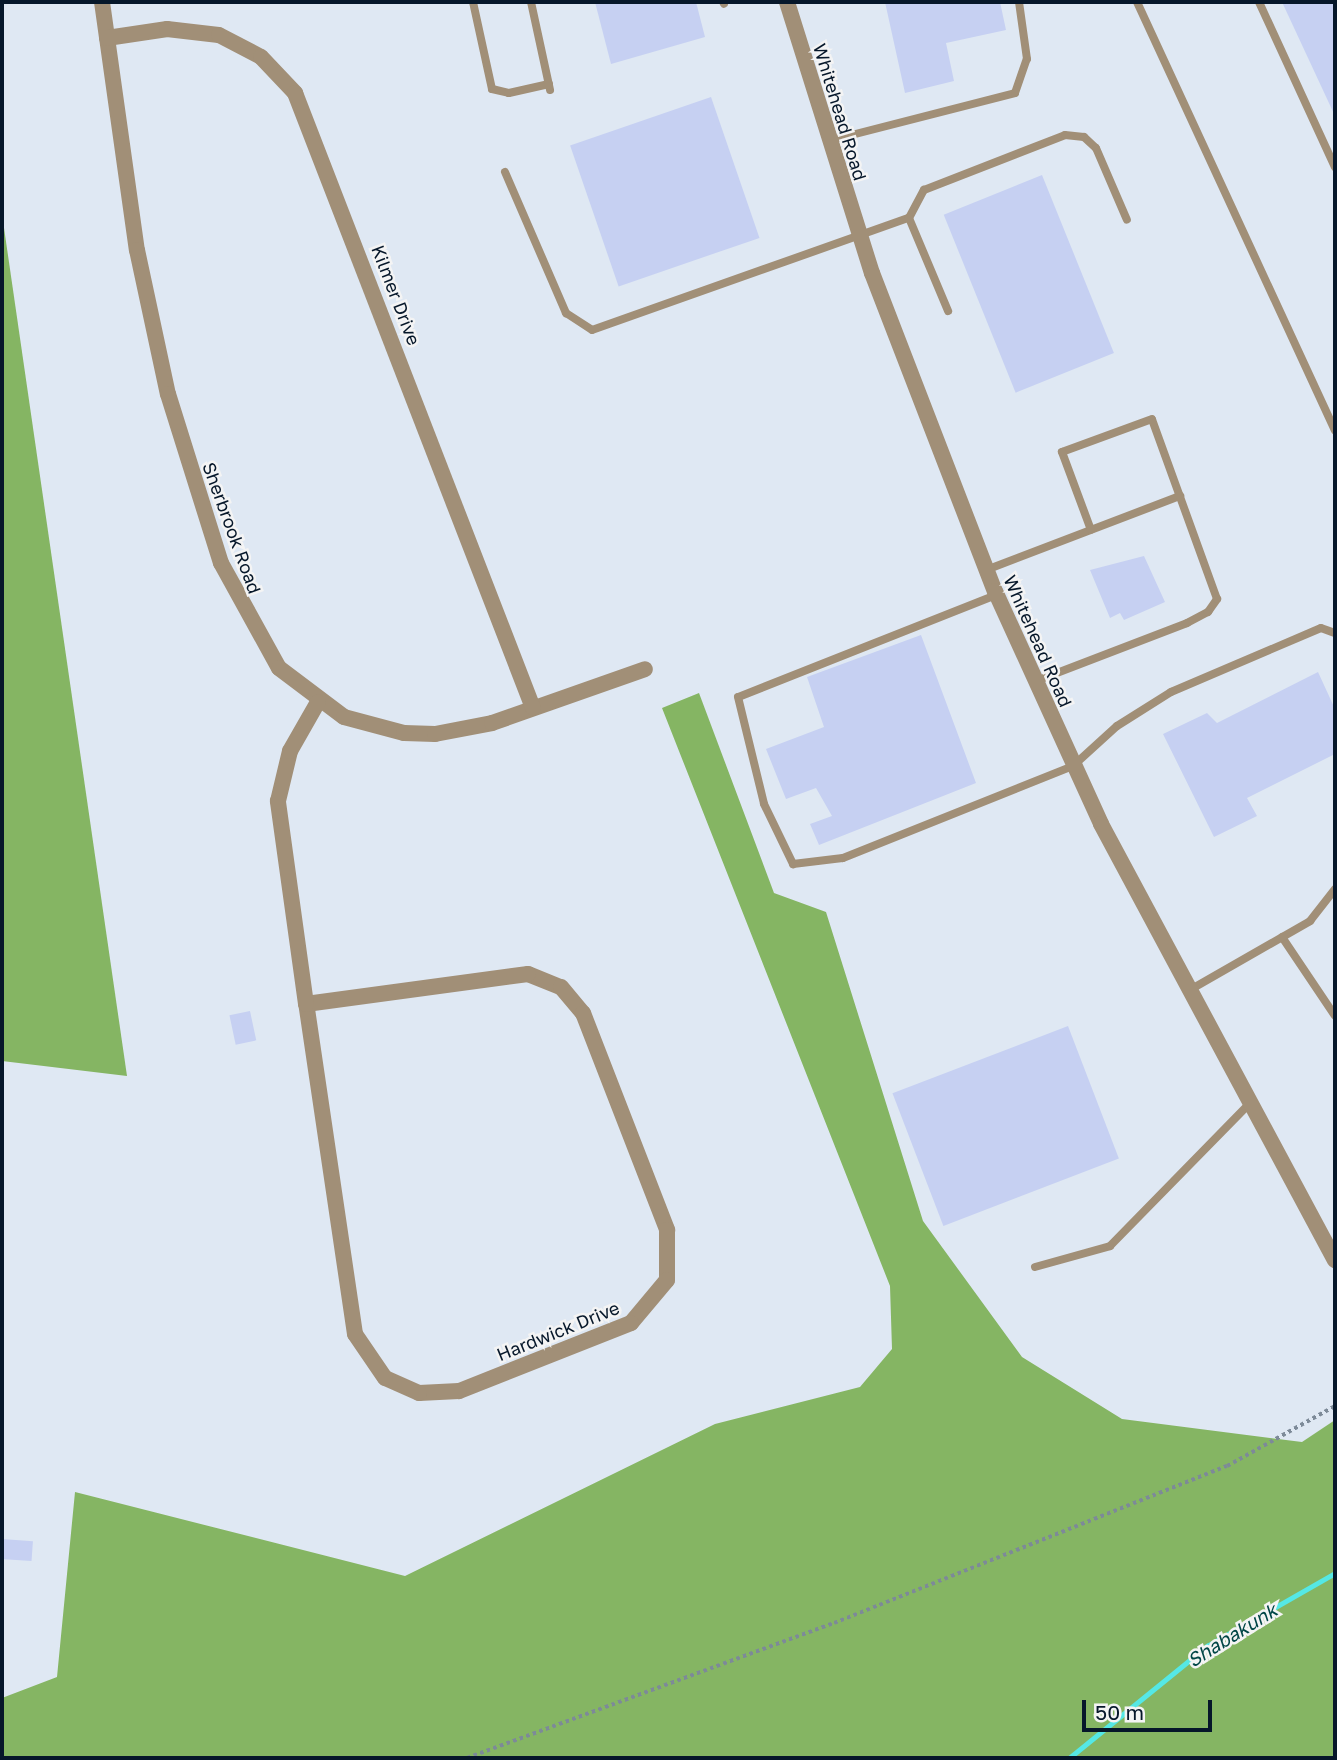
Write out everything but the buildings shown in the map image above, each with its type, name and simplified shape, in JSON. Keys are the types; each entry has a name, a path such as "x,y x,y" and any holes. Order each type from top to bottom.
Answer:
{"street":[{"name":"Sherbrook Road","path":"102,2 154,337 192,479 243,614 279,668 318,702 373,727 414,734 465,730 645,669"},
{"name":"Whitehead Road","path":"787,2 859,237 996,595 1073,766 1188,991 1335,1260"},
{"name":"Kilmer Drive","path":"107,38 167,29 219,35 261,57 295,93 534,708"},
{"name":"Hardwick Drive","path":"306,1004 509,973 561,987 583,1013 667,1230 667,1280 647,1311 459,1391 419,1393 385,1378 355,1334 306,1004 278,801 290,751 318,702"}],"lane":[{"path":"473,2 492,89 509,93 550,87 531,2"},
{"path":"828,141 1015,93 1027,59 1019,2"},
{"path":"1137,2 1335,430"},
{"path":"1259,2 1335,167"},
{"path":"505,172 566,313 592,330 909,218 924,190 1065,135 1084,138 1096,148 1127,220"},
{"path":"909,218 947,310"},
{"path":"1034,681 1208,612 1218,586 1180,496 1152,419 1062,452 1091,530"},
{"path":"986,570 1180,496"},
{"path":"996,595 738,697 764,804 793,864 830,860 1073,766 1117,726 1171,692 1321,628 1335,633"},
{"path":"1188,991 1310,921 1335,889"},
{"path":"1282,937 1335,1016"},
{"path":"1035,1267 1110,1246 1250,1103"}],"path":[{"path":"467,1758 834,1623 1227,1466 1335,1406"}],"green space":[{"path":"2,214 127,1076 2,1061"},
{"path":"699,693 774,893 826,912 923,1221 1022,1357 1122,1419 1302,1442 1335,1420 1335,1758 2,1758 2,1698 57,1677 75,1492 405,1576 715,1424 860,1387 892,1349 890,1286 662,708"}],"waterway":[{"name":"Shabakunk","path":"1069,1758 1207,1646 1335,1573"}]}
